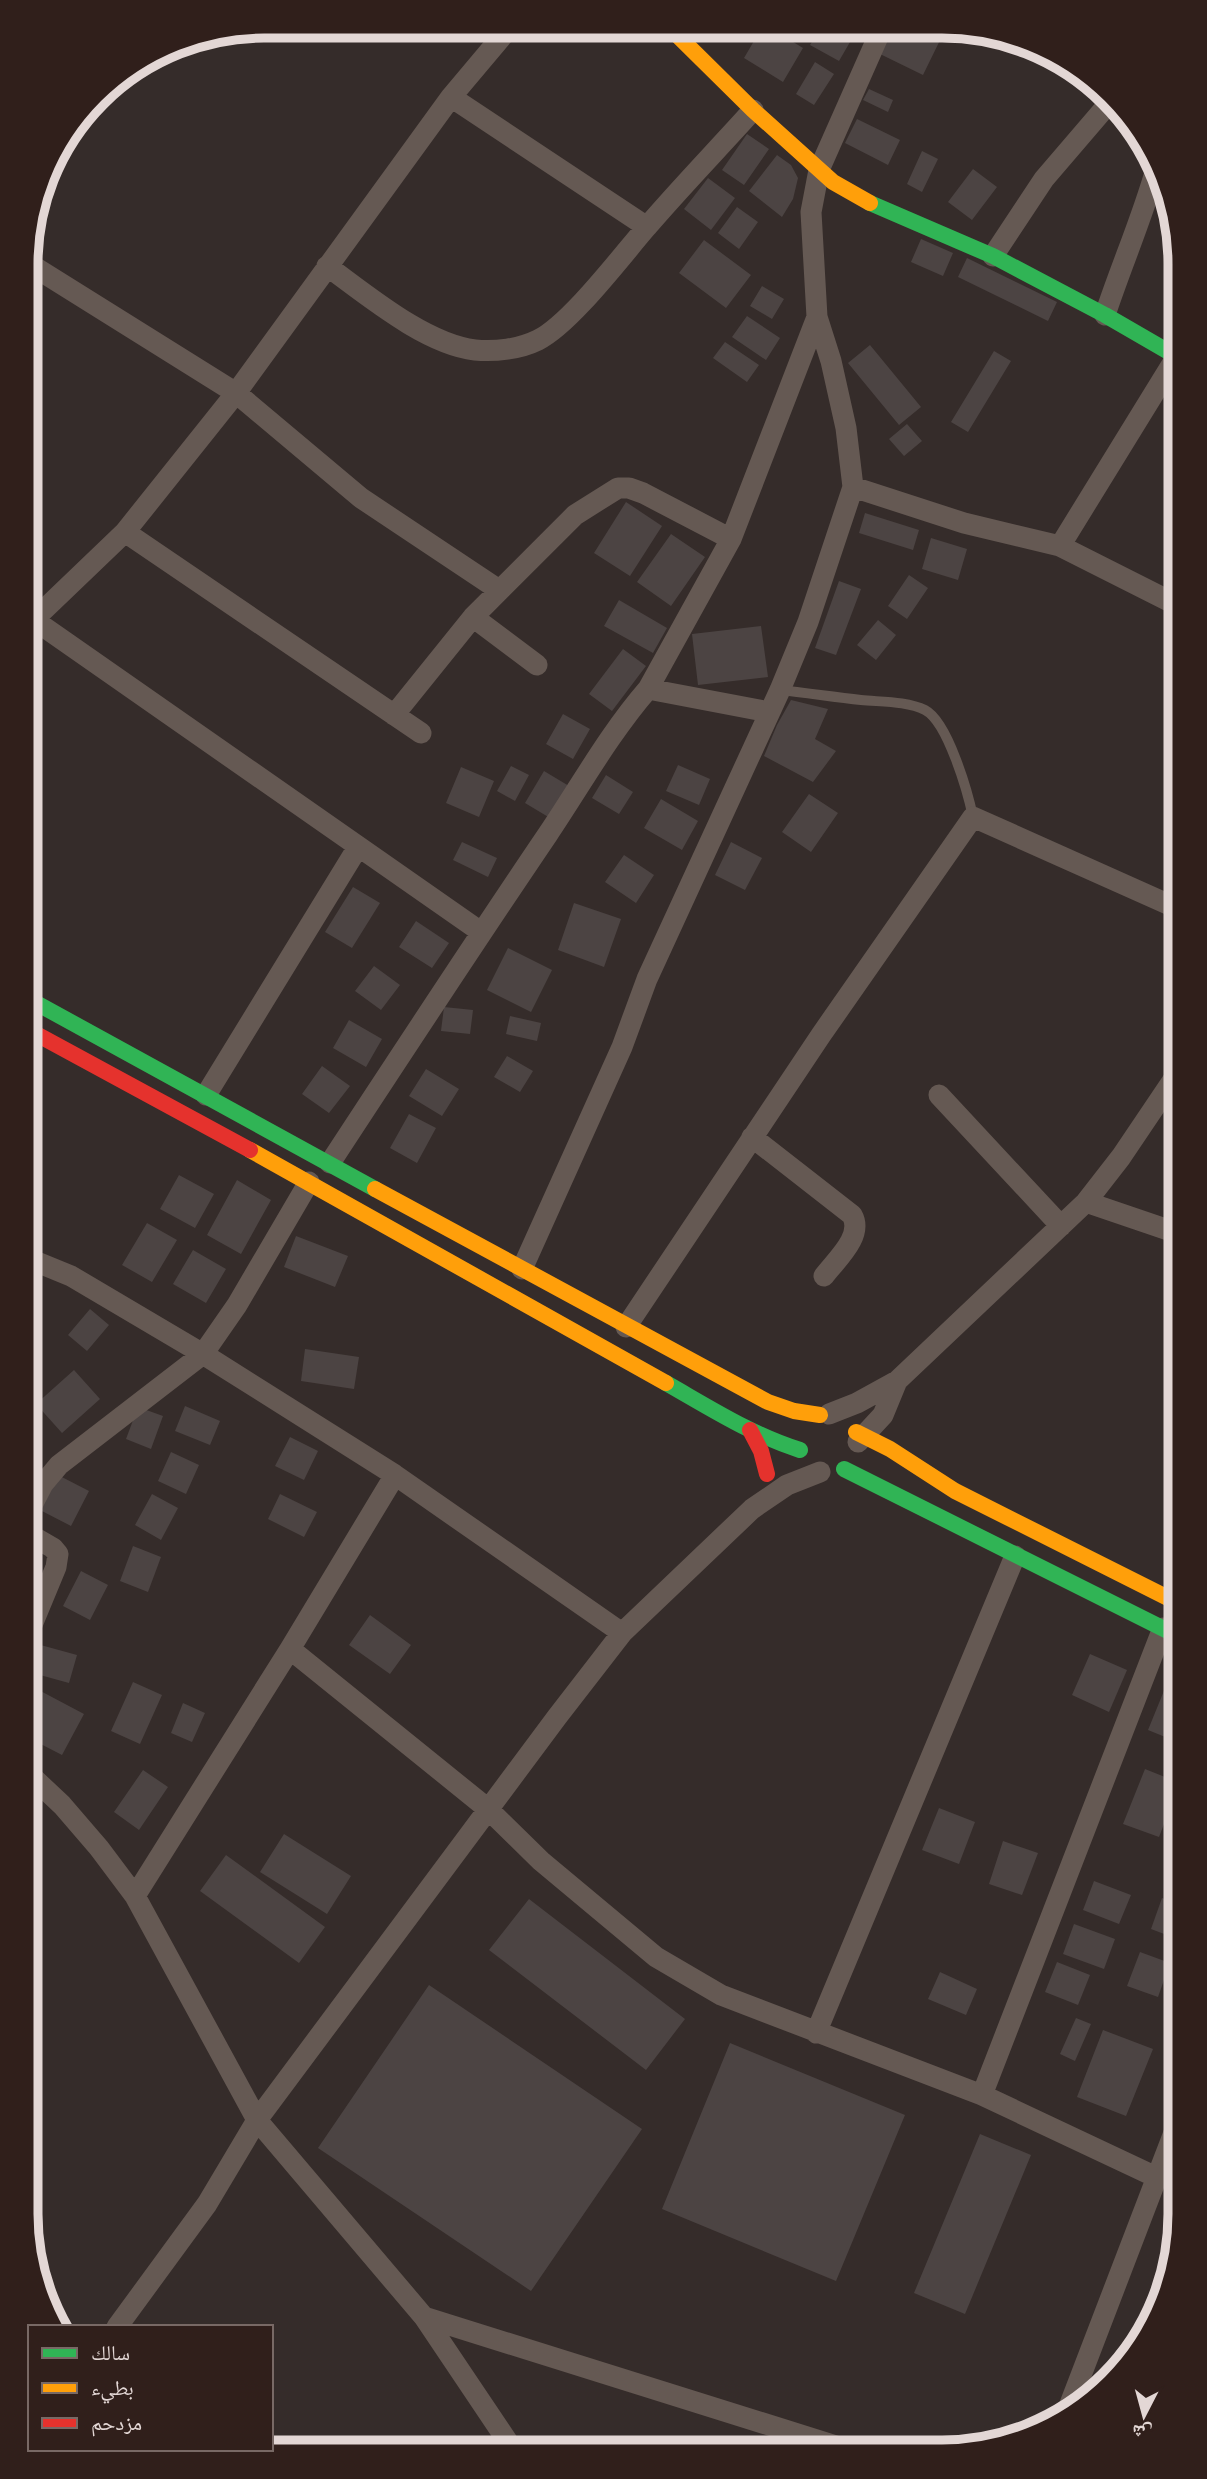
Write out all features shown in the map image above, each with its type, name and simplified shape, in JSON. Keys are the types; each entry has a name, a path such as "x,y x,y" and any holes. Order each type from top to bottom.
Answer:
{"street":[{"path":"680,38 753,110 820,170 856,197 993,256 1168,351"},
{"path":"522,1269 622,1047 647,979 780,690 808,622 853,487 846,428 831,361 817,317 811,212 820,170 877,38"},
{"path":"39,615 125,532 236,393 451,97 500,39"},
{"path":"451,97 646,227"},
{"path":"993,256 1044,179 1105,108"},
{"path":"327,266 395,315 444,341 474,350 522,347 540,340 568,317 753,110"},
{"path":"1105,315 1121,266 1142,217 1152,182"},
{"path":"39,270 236,393 361,498 499,590"},
{"path":"330,1163 481,932 574,796 602,748 648,689 731,539 817,317"},
{"path":"1060,546 1168,374"},
{"path":"853,487 964,523 1060,546 1168,600"},
{"path":"394,715 473,617 499,590 575,515 618,488 643,492 731,539"},
{"path":"125,532 421,733"},
{"path":"473,617 537,665"},
{"path":"39,627 481,932"},
{"path":"648,689 769,712"},
{"path":"626,1327 752,1137 972,817 1168,904"},
{"path":"206,1094 358,847"},
{"path":"39,1004 626,1327 768,1402 794,1410 840,1416 849,1422 860,1437 955,1492 1168,1598"},
{"path":"39,1035 309,1182 750,1430 800,1451"},
{"path":"820,1472 808,1464 800,1451 803,1428 811,1420 857,1403 897,1381 1086,1202 1121,1157 1168,1087"},
{"path":"939,1095 1061,1226"},
{"path":"752,1137 852,1215 856,1221 857,1228 853,1237 824,1276"},
{"path":"38,1495 50,1474 203,1354 237,1305 309,1182"},
{"path":"1086,1202 1168,1230"},
{"path":"38,1263 72,1276 203,1354 395,1475 622,1633"},
{"path":"118,2325 207,2204 257,2120 622,1633 752,1509 787,1485 820,1472 837,1472 844,1469 855,1458 860,1437 883,1415 897,1381"},
{"path":"750,1430 761,1451 767,1474"},
{"path":"752,1509 760,1485 767,1474 776,1464 800,1451"},
{"path":"844,1469 1168,1630"},
{"path":"135,1896 395,1475"},
{"path":"38,1539 58,1554 56,1567 38,1610"},
{"path":"816,2033 1015,1556"},
{"path":"982,2095 1168,1642"},
{"path":"290,1649 488,1809 541,1861 656,1957 720,1995 982,2095 1156,2177"},
{"path":"38,1783 62,1805 99,1848 135,1896 257,2120 424,2317 507,2440"},
{"path":"1072,2399 1168,2147"},
{"path":"424,2317 817,2440"}],"lane":[{"path":"780,690 902,705 929,713 956,758 968,792 972,817"}],"building":[{"path":"756,38 787,38 803,48 783,82 744,58"},
{"path":"814,38 852,38 839,61 810,45"},
{"path":"889,38 941,38 923,75 880,54"},
{"path":"815,62 834,74 814,105 796,94"},
{"path":"869,89 893,100 888,112 863,100"},
{"path":"857,119 900,140 888,165 845,143"},
{"path":"747,134 769,149 744,185 722,170"},
{"path":"922,151 938,159 922,192 907,184"},
{"path":"777,155 791,165 798,178 793,199 782,217 749,191"},
{"path":"973,169 997,187 972,220 948,202"},
{"path":"708,178 735,198 711,230 684,209"},
{"path":"737,207 758,222 739,249 718,233"},
{"path":"921,239 953,253 943,276 911,262"},
{"path":"704,240 751,275 726,308 679,273"},
{"path":"967,258 1057,302 1048,321 958,277"},
{"path":"762,286 784,299 772,319 750,306"},
{"path":"747,316 780,338 766,360 732,337"},
{"path":"725,342 759,365 747,382 713,358"},
{"path":"870,345 921,407 899,425 848,363"},
{"path":"994,351 1011,361 968,432 951,422"},
{"path":"907,424 922,441 904,456 889,439"},
{"path":"626,502 662,526 630,576 594,553"},
{"path":"865,513 919,530 913,550 859,533"},
{"path":"671,534 705,557 671,606 637,582"},
{"path":"931,538 967,549 958,580 922,569"},
{"path":"909,575 928,588 907,619 888,606"},
{"path":"839,581 861,589 836,655 815,648"},
{"path":"619,600 667,628 653,653 604,626"},
{"path":"878,620 896,635 876,660 857,645"},
{"path":"761,626 768,677 698,685 692,634"},
{"path":"623,649 646,666 612,711 589,694"},
{"path":"791,700 828,709 815,739 836,751 813,782 764,756"},
{"path":"563,714 590,729 573,759 546,744"},
{"path":"678,765 710,779 699,805 666,791"},
{"path":"511,766 529,775 515,801 497,791"},
{"path":"461,767 494,781 479,817 446,803"},
{"path":"544,771 569,786 550,818 525,803"},
{"path":"606,775 633,792 619,814 592,798"},
{"path":"809,794 838,813 811,852 782,832"},
{"path":"661,799 698,821 682,850 644,828"},
{"path":"462,842 497,858 488,877 453,860"},
{"path":"731,842 762,858 745,890 715,875"},
{"path":"624,855 654,875 636,903 605,882"},
{"path":"353,887 380,903 352,948 325,932"},
{"path":"574,903 621,919 604,967 558,950"},
{"path":"416,921 449,943 432,968 399,947"},
{"path":"508,948 552,970 531,1012 487,990"},
{"path":"374,966 400,985 381,1010 355,991"},
{"path":"444,1007 473,1010 470,1034 441,1031"},
{"path":"510,1016 541,1023 537,1041 506,1034"},
{"path":"349,1020 382,1039 366,1067 333,1048"},
{"path":"507,1056 533,1071 520,1092 494,1077"},
{"path":"322,1066 350,1086 329,1113 302,1094"},
{"path":"426,1069 459,1089 442,1116 409,1096"},
{"path":"409,1114 436,1128 417,1163 390,1148"},
{"path":"179,1175 214,1194 195,1228 160,1209"},
{"path":"237,1180 271,1200 241,1254 207,1235"},
{"path":"147,1223 177,1240 152,1282 122,1265"},
{"path":"296,1236 348,1256 335,1287 284,1267"},
{"path":"193,1250 226,1269 206,1303 173,1284"},
{"path":"90,1309 109,1325 87,1351 68,1335"},
{"path":"305,1349 359,1357 354,1389 301,1381"},
{"path":"74,1370 100,1399 62,1433 38,1407 38,1402"},
{"path":"185,1406 220,1421 210,1445 175,1431"},
{"path":"138,1407 163,1416 151,1449 126,1439"},
{"path":"290,1437 318,1451 304,1480 275,1466"},
{"path":"171,1452 199,1465 186,1494 158,1481"},
{"path":"56,1474 89,1491 71,1526 38,1508"},
{"path":"152,1494 178,1508 161,1540 135,1525"},
{"path":"280,1494 317,1512 304,1537 268,1519"},
{"path":"133,1546 161,1557 148,1592 120,1581"},
{"path":"81,1571 108,1585 90,1620 63,1606"},
{"path":"370,1615 411,1645 390,1674 349,1645"},
{"path":"38,1644 77,1655 69,1683 38,1675"},
{"path":"1090,1654 1127,1670 1109,1712 1072,1695"},
{"path":"1168,1681 1168,1738 1148,1730"},
{"path":"133,1682 162,1695 140,1744 111,1731"},
{"path":"38,1690 84,1714 62,1755 38,1743"},
{"path":"183,1703 205,1713 192,1742 171,1733"},
{"path":"1145,1769 1168,1778 1168,1814 1159,1837 1123,1824"},
{"path":"143,1770 168,1787 139,1830 114,1812"},
{"path":"939,1808 975,1822 959,1864 922,1850"},
{"path":"284,1834 351,1876 327,1914 260,1872"},
{"path":"1003,1841 1038,1853 1022,1895 989,1884"},
{"path":"226,1855 325,1927 299,1963 200,1891"},
{"path":"1094,1881 1131,1895 1119,1924 1083,1910"},
{"path":"1162,1898 1168,1900 1168,1935 1151,1929"},
{"path":"529,1899 685,2019 646,2070 489,1950"},
{"path":"1074,1924 1115,1939 1104,1969 1063,1954"},
{"path":"1140,1952 1168,1962 1158,1997 1127,1986"},
{"path":"1057,1962 1090,1975 1078,2005 1045,1992"},
{"path":"940,1972 977,1989 966,2015 928,1999"},
{"path":"429,1985 642,2129 531,2291 318,2148"},
{"path":"1076,2018 1091,2024 1075,2061 1060,2054"},
{"path":"1103,2030 1153,2049 1126,2116 1077,2097"},
{"path":"730,2043 905,2115 836,2281 662,2209"},
{"path":"980,2134 1031,2155 965,2314 914,2293"}],"traffic: fast":[{"path":"870,203 993,256 1168,351"},
{"path":"39,1004 375,1189"},
{"path":"666,1383 748,1429 800,1450"},
{"path":"844,1469 1168,1631"}],"traffic: slow":[{"path":"680,38 753,110 833,182 870,203"},
{"path":"250,1150 666,1383"},
{"path":"375,1189 768,1402 794,1411 820,1415"},
{"path":"856,1432 890,1449 955,1491 1168,1598"}],"traffic: jam":[{"path":"39,1035 250,1150"},
{"path":"750,1430 761,1451 767,1474"}]}
